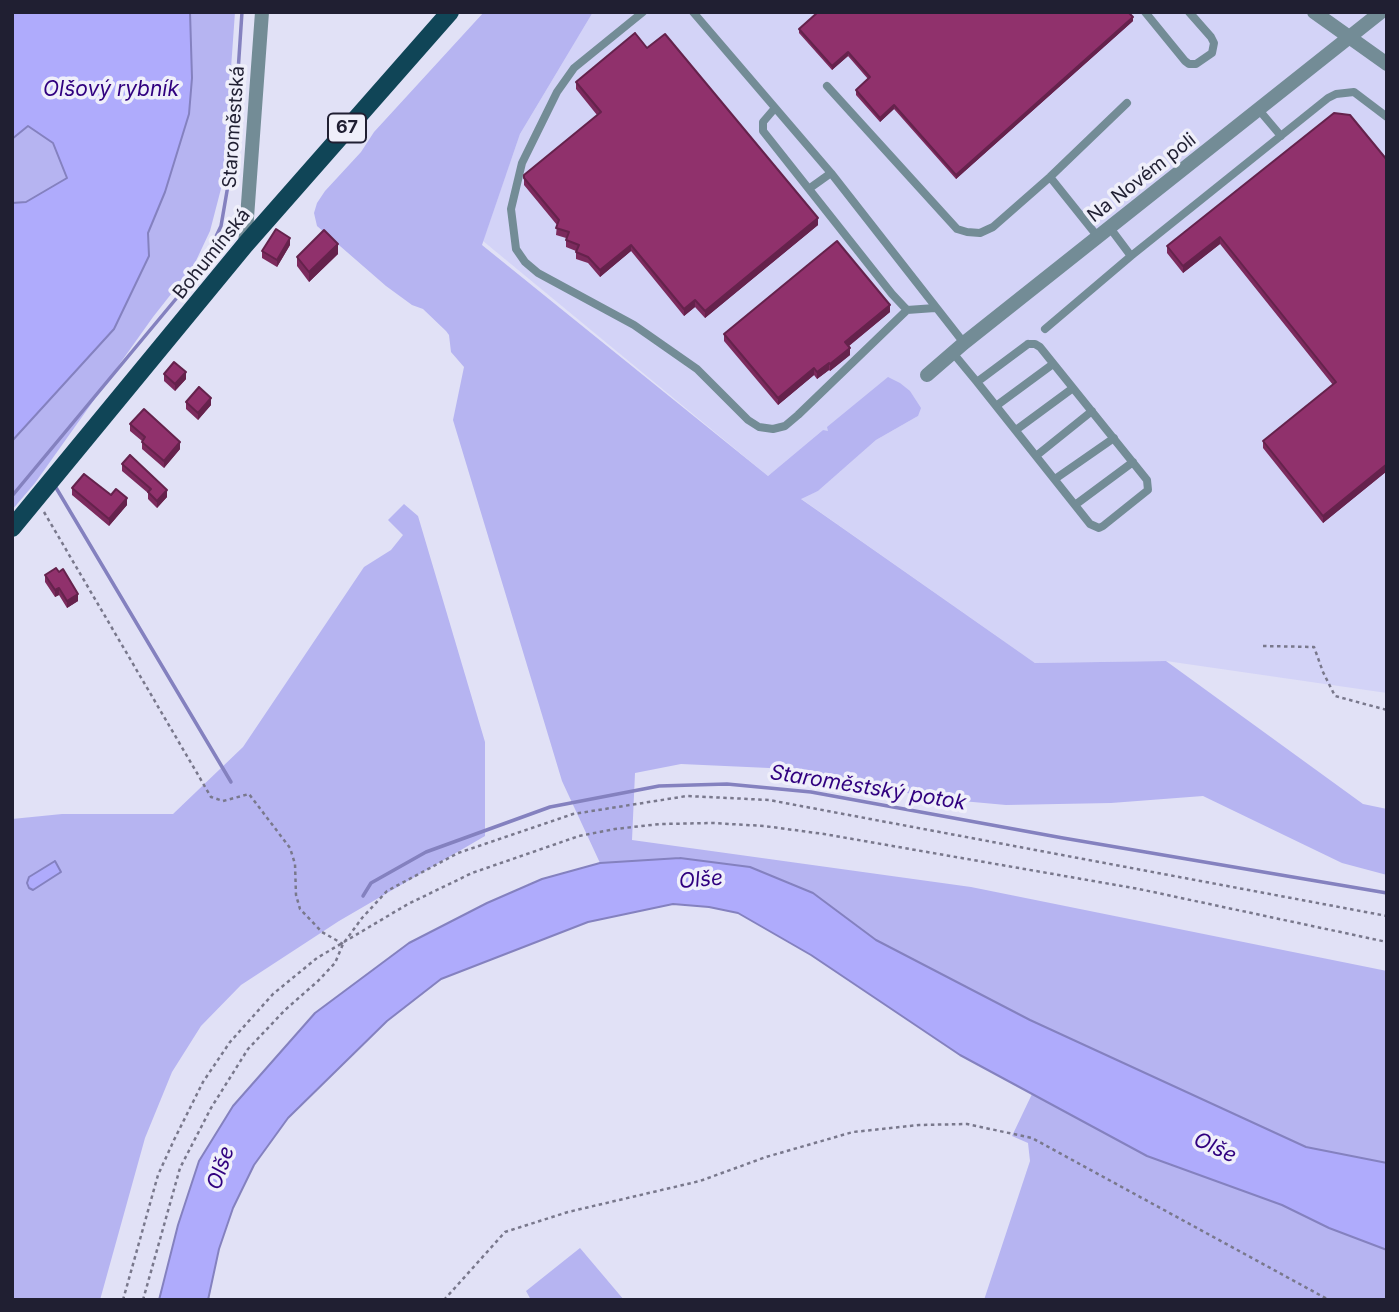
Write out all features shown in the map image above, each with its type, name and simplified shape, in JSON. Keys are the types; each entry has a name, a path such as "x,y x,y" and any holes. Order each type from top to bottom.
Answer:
{"main road":[{"name":"Bohumínská","path":"12,528 245,245 450,12"}],"street":[{"name":"Staroměstská","path":"245,245 262,12"},
{"path":"1314,12 1387,64"},
{"name":"Na Novém poli","path":"927,375 1381,12"}],"lane":[{"path":"643,12 574,68 557,92 522,163 511,209 516,249 525,262 538,273 634,325 697,369 748,420 759,427 773,429 792,421 907,310 935,307"},
{"path":"693,12 831,173 935,307 977,382 1090,524 1099,528 1104,526 1148,490 1146,477 1040,347 1028,344 977,382"},
{"path":"1145,12 1185,61 1196,64 1212,53 1214,43 1189,12"},
{"path":"827,86 957,229 980,233 993,227 1050,177 1127,103"},
{"path":"1045,329 1131,256 1328,98 1354,92 1387,117"},
{"path":"775,108 763,122 763,131 907,310"},
{"path":"1259,110 1281,136"},
{"path":"810,188 831,173"},
{"path":"1050,177 1131,256"},
{"path":"996,406 1053,364"},
{"path":"1016,430 1073,388"},
{"path":"1036,456 1092,411"},
{"path":"1055,479 1114,438"},
{"path":"1075,505 1133,462"}],"path":[{"path":"45,489 211,797 223,802 249,794 290,848 295,864 296,895 300,909 322,932 343,944"},
{"path":"1263,646 1314,647 1335,696 1387,710"},
{"path":"143,1300 180,1168 211,1108 248,1049 335,963 343,944 362,918 387,891 458,853 573,814 687,796 769,800 1387,916"},
{"path":"122,1300 158,1175 204,1082 230,1042 272,994 317,958 408,904 472,873 579,836 615,828 660,824 764,826 824,834 1112,885 1387,942"},
{"path":"444,1300 505,1232 568,1212 700,1181 766,1157 853,1132 919,1125 967,1124 1032,1138 1329,1300"}],"shaded area":[{"path":"190,12 235,12 223,181 210,231 194,265 153,317 35,483 12,510 12,441 114,329 149,257 148,233 165,192 189,114 192,78"},
{"path":"484,12 593,12 520,134 482,245 768,476 823,430 828,431 827,427 888,377 900,383 910,391 921,408 918,416 876,440 818,491 801,499 1035,663 1166,661 1363,804 1387,809 1387,875 1342,863 1203,796 1111,803 1006,805 940,799 769,768 681,764 635,773 632,840 971,887 1387,971 1387,1163 1306,1147 1030,1020 876,940 813,893 680,858 600,863 562,781 453,420 464,367 451,352 446,331 423,309 412,305 386,286 317,226 314,213 325,191 361,152 374,132"},
{"path":"593,12 1387,12 1387,693 1166,661 1035,663 800,498 818,491 876,440 918,416 828,432 823,430 768,476 483,241 520,134"},
{"path":"28,126 53,143 67,178 26,202 12,203 12,139"},
{"path":"404,504 418,516 485,742 485,836 339,921 241,985 201,1026 172,1072 145,1138 100,1300 12,1300 12,819 62,814 173,814 243,747 364,567 391,550 403,535 388,520"},
{"path":"1032,1094 1147,1156 1282,1205 1329,1228 1387,1250 1387,1300 984,1300 1030,1161 1028,1143 1012,1136"},
{"path":"580,1248 624,1300 531,1300 526,1291"}],"water":[{"name":"Olšový rybník","path":"12,12 190,12 192,78 189,114 165,192 148,233 149,256 114,329 12,441 12,203 26,202 67,178 53,143 28,126 12,139"},
{"name":"Olše","path":"680,858 750,867 813,893 876,940 1030,1020 1306,1147 1387,1163 1387,1250 1329,1228 1282,1205 1147,1156 960,1055 811,955 738,913 673,904 588,922 441,979 387,1021 288,1118 254,1165 233,1208 219,1249 208,1300 159,1300 178,1225 199,1161 233,1106 315,1013 409,943 487,903 542,879 600,863"},
{"path":"55,861 61,872 33,890 29,888 29,877"}],"building":[{"path":"818,12 1128,12 1133,17 956,175 894,105 880,118 856,90 870,77 848,52 832,66 799,29"},
{"path":"635,33 647,48 665,34 818,218 705,311 695,300 684,309 631,245 600,270 588,257 576,252 579,245 566,240 569,232 556,228 559,220 524,178 524,175 601,112 576,82"},
{"path":"1334,113 1350,115 1387,160 1387,464 1323,516 1263,441 1336,382 1220,237 1183,266 1167,246"},
{"path":"276,229 290,238 277,260 262,251"},
{"path":"324,230 338,244 309,272 297,257"},
{"path":"837,241 890,305 845,342 850,348 817,372 814,368 778,398 724,334"},
{"path":"174,362 186,372 175,384 164,374"},
{"path":"199,387 211,398 198,413 186,402"},
{"path":"144,409 180,442 164,461 142,442 145,437 130,424"},
{"path":"130,455 167,490 157,501 148,492 151,489 122,464"},
{"path":"84,474 111,495 116,489 127,498 109,519 72,488"},
{"path":"56,568 59,572 63,569 78,594 67,601 59,588 55,590 45,575"}],"waterway":[{"path":"12,496 200,270 221,226 232,162 242,12"},
{"path":"55,486 231,782"},
{"name":"Staroměstský potok","path":"363,896 371,883 426,852 550,807 659,786 727,784 811,792 1387,893"}]}
